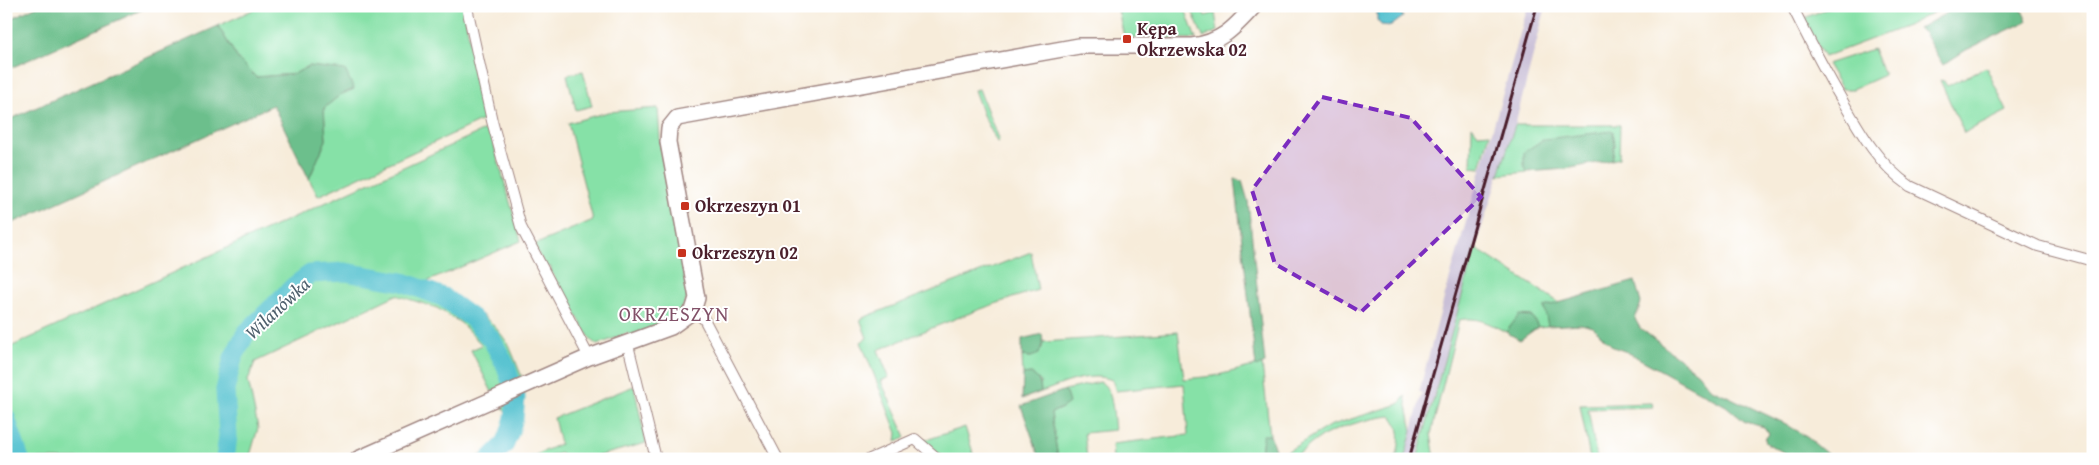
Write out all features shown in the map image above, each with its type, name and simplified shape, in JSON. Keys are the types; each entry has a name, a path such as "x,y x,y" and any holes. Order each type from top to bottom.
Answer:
{"street":[{"path":"358,459 513,389 589,357 671,327 693,311 697,298 668,142 669,128 677,118 1079,46 1185,46 1207,44 1228,33 1254,6"},
{"path":"1792,6 1820,63 1854,122 1882,162 1899,178 1910,186 2038,246 2093,262"},
{"path":"468,12 492,121 521,227 589,357"},
{"path":"693,311 704,319 778,459"},
{"path":"628,344 656,459"},
{"path":"870,459 915,439 938,459"}],"highlighted area":[{"path":"1322,97 1411,118 1481,197 1361,312 1275,264 1252,190"}],"shaded area":[{"path":"1528,6 1546,6 1515,125 1475,248 1416,459 1404,459 1422,393 1419,392 1443,302"}],"green space":[{"path":"37,6 150,6 6,70 6,21"},
{"path":"261,6 463,6 485,119 318,196 309,179 326,140 324,108 340,95 345,71 309,66 294,74 256,77 238,59 218,26"},
{"path":"1117,6 1184,6 1196,39 1124,37"},
{"path":"1190,6 1201,6 1205,16 1215,13 1218,31 1203,37"},
{"path":"1833,6 1946,6 1909,25 1824,57 1802,19"},
{"path":"1959,6 2020,6 2027,21 1966,50 1943,65 1923,32 1918,29"},
{"path":"218,26 238,59 256,77 294,74 309,66 345,70 354,89 340,95 324,108 326,140 309,179 273,105 6,226 6,121"},
{"path":"1873,49 1884,75 1853,89 1842,89 1827,64"},
{"path":"1986,67 2007,111 1964,133 1940,80 1944,81 1947,86"},
{"path":"583,71 592,106 576,110 567,75"},
{"path":"979,89 999,141 997,142 983,115 974,90"},
{"path":"658,108 661,152 675,217 688,297 679,313 631,338 628,333 597,345 591,340 551,272 551,267 545,267 534,245 593,220 568,123 608,112"},
{"path":"1515,125 1620,125 1619,158 1612,160 1615,144 1524,168 1527,172 1499,175"},
{"path":"1472,126 1478,134 1490,133 1480,168 1471,167"},
{"path":"482,131 486,131 492,138 521,241 424,283 470,306 489,321 506,341 522,377 492,392 471,350 482,345 461,323 437,308 396,295 255,362 248,380 258,428 249,459 6,459 6,349"},
{"path":"1613,131 1615,144 1612,160 1566,169 1527,172 1524,168 1524,152 1544,139"},
{"path":"1235,179 1242,181 1248,201 1265,363 1256,367"},
{"path":"1475,248 1560,303 1545,307 1548,326 1538,327 1532,316 1519,316 1506,332 1478,320 1459,320 1431,434 1435,459 1417,459"},
{"path":"1031,252 1038,290 977,310 878,350 889,377 881,381 906,437 896,441 897,433 861,342 867,338 860,319"},
{"path":"1635,281 1641,303 1635,319 1640,328 1698,373 1710,388 1786,424 1808,438 1833,459 1796,459 1766,443 1765,439 1769,434 1764,427 1745,422 1726,406 1627,352 1613,347 1593,327 1581,324 1548,326 1544,307"},
{"path":"1519,315 1532,316 1538,327 1520,340 1506,332"},
{"path":"1178,332 1184,379 1214,376 1262,364 1270,435 1263,436 1261,456 1255,459 1113,459 1112,444 1188,435 1184,384 1116,391 1112,380 1094,377 1068,382 1041,392 1040,381 1031,374 1023,375 1022,356 1031,357 1042,348 1043,342"},
{"path":"1042,334 1043,342 1039,354 1031,357 1022,356 1022,339"},
{"path":"1023,375 1034,375 1040,384 1041,392 1022,399"},
{"path":"1100,382 1105,385 1110,396 1115,430 1084,433 1087,457 1058,459 1051,413 1068,403 1065,390"},
{"path":"634,386 646,443 587,459 563,459 561,453 543,459 527,459 560,444 554,418"},
{"path":"1065,390 1069,403 1051,413 1058,459 1040,459 1021,406"},
{"path":"523,392 517,426 510,442 499,455 502,459 475,459 493,445 504,429 508,414 499,403"},
{"path":"1405,396 1412,431 1404,459 1396,459 1400,436 1395,421 1391,416 1339,429 1323,436 1292,457 1278,459 1278,457 1329,426 1399,404"},
{"path":"1652,403 1653,407 1588,409 1597,459 1590,459 1580,405"},
{"path":"965,427 975,459 944,459 923,441"},
{"path":"1263,435 1270,435 1278,459 1255,459 1261,456"}],"water":[{"path":"1377,10 1382,10 1384,14 1402,14 1403,17 1391,26 1381,25 1377,20"}],"waterway":[{"name":"Wilanówka","path":"225,459 228,436 225,390 233,358 246,333 294,286 310,274 345,272 403,282 443,297 472,318 492,340 506,366 516,397 514,418 505,444 490,459"},
{"name":"Wilanówka","path":"6,418 20,459"}],"railway":[{"path":"1409,459 1537,6"}],"place":[{"name":"Kępa Okrzewska 02","path":"1127,39"},
{"name":"Okrzeszyn 01","path":"685,206"},
{"name":"Okrzeszyn 02","path":"682,253"}],"district":[{"name":"OKRZESZYN","path":"674,314"}]}
